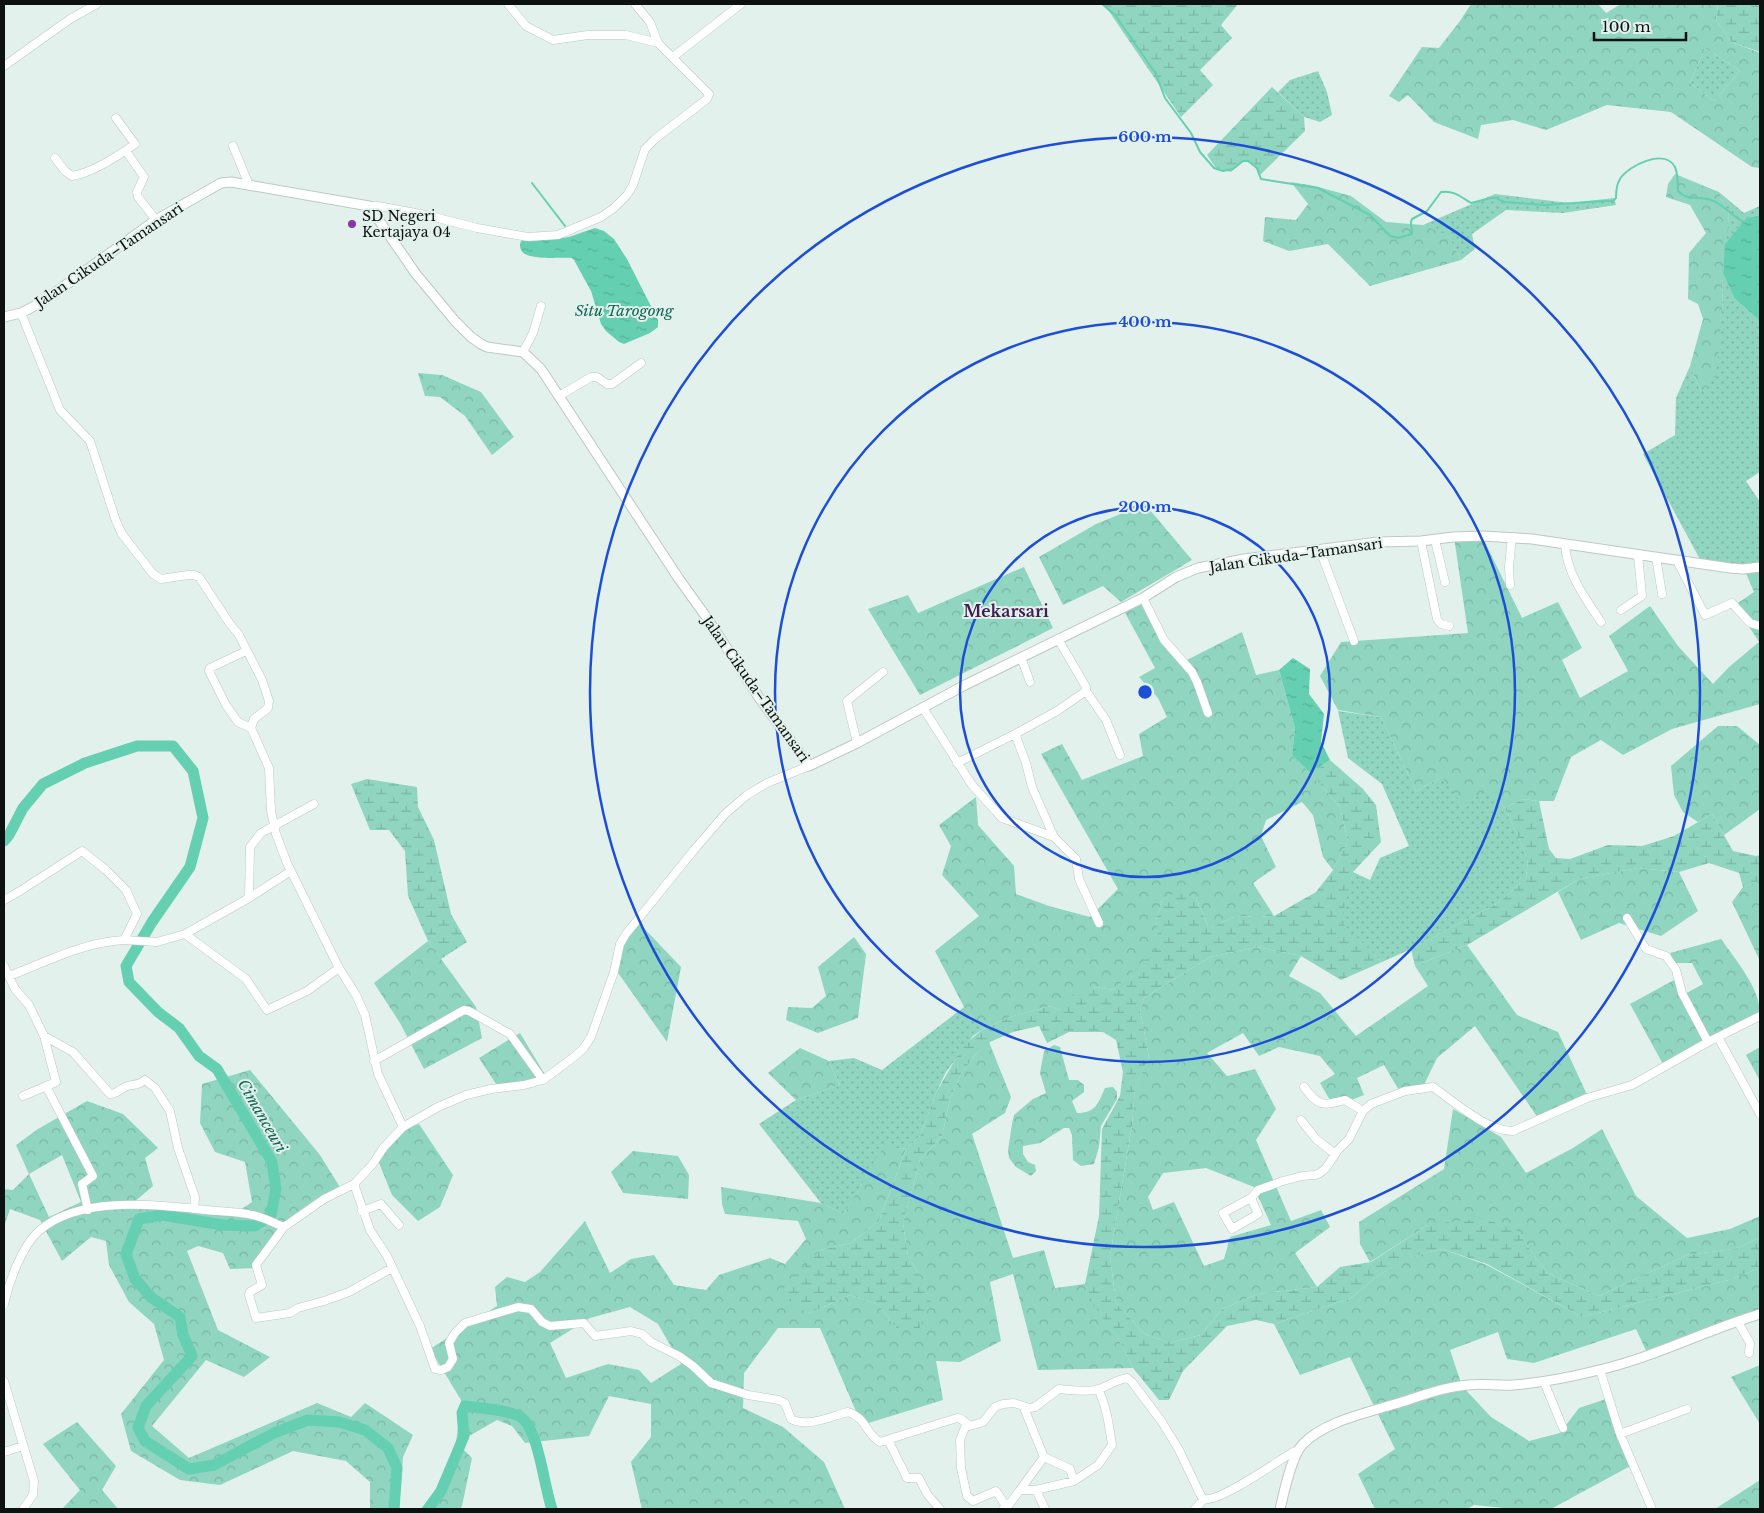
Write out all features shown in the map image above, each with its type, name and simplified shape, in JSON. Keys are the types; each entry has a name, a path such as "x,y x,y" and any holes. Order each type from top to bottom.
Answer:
{"street":[{"path":"4,66 15,56 40,41 70,19 97,4"},
{"path":"508,4 526,26 553,40 588,36 626,35 658,43"},
{"path":"369,206 426,215 477,228 528,237 558,235 601,217 614,208 627,195 633,184 645,149 707,98 709,94 658,43 650,22 635,4"},
{"path":"673,57 741,4"},
{"path":"55,158 65,171 72,176 91,169 126,151 135,144 116,118"},
{"path":"233,146 249,185"},
{"path":"126,151 144,177 137,192 138,196 156,220"},
{"name":"Jalan Cikuda–Tamansari","path":"4,317 21,313 42,302 156,220 221,183 231,182 369,206"},
{"path":"369,206 416,274 455,321 481,344 487,347 523,352 533,333 541,306"},
{"path":"21,313 60,410 90,441 122,534 157,577 162,579 188,575 199,577 239,635 262,680 269,701 268,708 254,719 250,728"},
{"name":"Jalan Cikuda–Tamansari","path":"523,352 541,369 560,396 679,579 708,618 760,699 809,766 924,708 964,685 1143,598 1176,577 1198,568 1244,559 1378,542 1483,536 1512,537 1743,569 1760,567"},
{"path":"560,396 596,377 607,384 612,384 641,363"},
{"path":"1510,585 1509,566 1512,537"},
{"path":"1435,540 1445,582"},
{"path":"1421,541 1437,619 1441,624 1448,626"},
{"path":"1565,545 1566,558 1577,585 1601,622"},
{"path":"1320,550 1354,641"},
{"path":"1621,610 1642,596 1638,555"},
{"path":"1656,557 1662,594"},
{"path":"1677,561 1705,615 1732,603 1750,623 1760,626"},
{"path":"1143,598 1164,640 1192,672 1208,713"},
{"path":"1058,640 1086,687 1086,691 1106,720 1120,755"},
{"path":"246,651 210,668 208,671 226,705 238,722 250,728 269,768 274,827 291,871 339,968 356,995 365,1015 378,1074 403,1127"},
{"path":"1021,657 1030,682"},
{"path":"857,743 847,700 883,672"},
{"path":"957,762 1057,711 1086,691"},
{"path":"924,708 972,785 1002,818 1054,837"},
{"path":"1015,734 1026,763 1032,787 1054,837 1076,860 1079,879 1099,923"},
{"path":"392,1268 349,1292 298,1308 290,1313 256,1318 248,1295 262,1285 256,1265 284,1227 324,1199 354,1184 403,1127 438,1107 466,1095 543,1080 574,1058 591,1037 614,972 620,944 626,934 725,814 747,795 767,783 809,766"},
{"path":"249,898 250,847 260,833 314,804"},
{"path":"4,900 82,851 106,870 126,890 137,914 124,940 110,941 61,954 8,976"},
{"path":"125,940 157,942 186,934 249,898 291,871"},
{"path":"1627,918 1646,948 1666,956 1676,970 1682,993 1708,1042"},
{"path":"186,934 246,979 268,1010 307,991 339,968"},
{"path":"4,966 15,989 30,1005 44,1036 56,1082 24,1096"},
{"path":"374,1061 464,1010 510,1034 543,1080"},
{"path":"1251,1198 1258,1214 1232,1229 1223,1213 1251,1198 1258,1190 1302,1176 1315,1176 1320,1173 1349,1140 1363,1111 1371,1104 1405,1091 1433,1087 1496,1129 1513,1131 1587,1098 1632,1086 1708,1042 1760,1016"},
{"path":"44,1036 73,1052 110,1094 115,1094 128,1086 138,1086 145,1080 155,1088 170,1111 178,1148 195,1197 194,1209"},
{"path":"1718,1038 1760,1114"},
{"path":"46,1086 93,1176 82,1184 88,1210"},
{"path":"1304,1088 1314,1101 1318,1103 1329,1104 1346,1100 1363,1111"},
{"path":"1301,1120 1316,1138 1335,1154"},
{"path":"354,1184 370,1230 387,1256 420,1326 435,1369 441,1370 448,1367 452,1359 450,1343 455,1332 465,1323 518,1307 531,1309 542,1322 550,1326 584,1323 595,1336 631,1330 642,1334 650,1342 679,1356 694,1366 712,1383 748,1395 779,1400 785,1403 791,1419 796,1422 805,1423 848,1412 861,1419 875,1439 880,1442 957,1418 961,1418 966,1425"},
{"path":"362,1211 381,1204 399,1225"},
{"path":"4,1304 18,1264 30,1242 38,1232 61,1217 88,1210 134,1205 252,1215 284,1227"},
{"path":"1280,1509 1284,1490 1297,1451 1314,1434 1352,1417 1433,1392 1468,1385 1512,1385 1544,1382 1600,1370 1634,1361 1760,1314"},
{"path":"1738,1322 1750,1343 1749,1353"},
{"path":"1600,1370 1620,1434 1652,1509"},
{"path":"966,1425 970,1426 983,1422 995,1407 1003,1404 1014,1403 1024,1408 1035,1407 1059,1389 1080,1391 1098,1389 1117,1380 1127,1378 1162,1422 1179,1450 1204,1499"},
{"path":"4,1381 34,1481 33,1495 23,1509"},
{"path":"1544,1382 1563,1428"},
{"path":"1020,1490 1036,1490 1074,1481 1098,1465 1112,1445 1107,1414 1098,1389"},
{"path":"1024,1408 1044,1457 1070,1469 1074,1481"},
{"path":"1620,1434 1687,1409"},
{"path":"966,1425 960,1440 961,1468 967,1496 973,1501 996,1491 1006,1509 1044,1457"},
{"path":"888,1440 907,1478 920,1478 927,1494 940,1509"},
{"path":"4,1452 23,1446"},
{"path":"1195,1509 1204,1499 1216,1498 1242,1485 1292,1452 1297,1451"},
{"path":"1036,1490 1045,1509"}],"green space":[{"path":"1104,4 1238,4 1221,25 1232,38 1200,70 1213,85 1181,117"},
{"path":"1471,4 1598,4 1606,13 1621,4 1718,4 1716,20 1731,42 1760,54 1760,168 1752,167 1671,112 1607,105 1546,130 1513,120 1481,125 1478,139 1434,122 1408,95 1399,102 1389,96 1422,47 1439,48","holes":["1705,48 1740,71 1714,101 1690,83"]},
{"path":"1718,4 1760,4 1760,52 1731,42 1716,20"},
{"path":"1705,48 1740,71 1714,101 1690,83"},
{"path":"1318,71 1327,92 1332,115 1320,122 1304,117 1278,92 1290,80"},
{"path":"1272,87 1304,117 1305,131 1259,176 1254,164 1243,160 1231,172 1216,168 1207,155"},
{"path":"1675,174 1719,192 1729,215 1716,377 1701,391 1690,366 1703,319 1698,304 1688,299 1689,253 1706,233 1690,205 1666,197 1668,184"},
{"path":"1291,182 1315,186 1351,196 1386,222 1423,225 1448,235 1461,260 1370,286 1328,244 1289,251 1263,241 1265,217 1296,220 1308,204"},
{"path":"1719,192 1744,213 1760,206 1760,215 1746,218 1725,244 1729,215"},
{"path":"1495,194 1569,203 1614,198 1616,205 1563,213 1506,210 1472,234 1475,249 1461,260 1448,236 1423,225"},
{"path":"1723,274 1735,299 1760,321 1760,472 1746,481 1760,502 1760,564 1745,571 1702,563 1643,454 1675,435 1676,398 1690,366 1701,391 1722,312"},
{"path":"418,373 442,375 481,392 514,437 492,455 465,416 440,397 425,396"},
{"path":"1145,504 1192,560 1121,602 1103,586 1063,605 1039,557 1096,524"},
{"path":"1481,534 1522,618 1558,602 1582,648 1562,660 1580,698 1628,671 1609,636 1650,606 1678,646 1713,684 1729,667 1759,642 1735,605 1754,592 1745,571 1760,564 1760,704 1672,729 1623,755 1601,740 1571,757 1554,801 1523,799 1505,808 1488,789 1463,805 1442,777 1416,791 1381,717 1338,710 1320,676 1341,642 1468,633 1454,537"},
{"path":"1024,567 1053,628 920,695 868,609 908,595 918,613"},
{"path":"1144,597 1179,664 1242,632 1256,675 1279,670 1295,728 1292,755 1340,807 1348,842 1333,870 1323,857 1313,815 1302,802 1266,820 1261,836 1276,867 1253,883 1274,916 1234,917 1209,928 1196,898 1177,893 1162,900 1156,920 1160,946 1114,990 1094,987 1059,1010 1050,1006 1010,1017 983,1029 964,1007 935,951 979,916 942,875 951,846 939,825 976,797 978,825 1014,866 1016,894 1049,906 1090,917 1118,889 1041,754 1062,744 1082,780 1143,756 1139,734 1167,717 1158,698 1139,677 1155,668 1123,609"},
{"path":"1338,711 1381,717 1416,791 1442,777 1489,789 1505,808 1528,859 1526,879 1498,903 1411,949 1382,962 1340,922 1353,872 1370,880 1380,858 1409,846 1382,784 1348,758"},
{"path":"1718,726 1737,726 1760,745 1760,809 1724,835 1712,814 1698,822 1683,812 1674,795 1671,766"},
{"path":"1330,760 1363,789 1376,805 1381,842 1353,872 1341,922 1382,962 1341,980 1301,956 1257,947 1210,957 1144,998 1140,1010 1149,1057 1135,1089 1132,1125 1110,1256 1116,1303 1145,1334 1169,1343 1201,1335 1222,1309 1258,1294 1317,1287 1340,1267 1371,1262 1428,1225 1483,1218 1517,1231 1547,1273 1599,1296 1687,1255 1734,1249 1760,1238 1760,1268 1729,1280 1582,1317 1487,1264 1442,1249 1410,1257 1379,1275 1351,1298 1274,1324 1256,1320 1227,1326 1183,1371 1169,1400 1159,1400 1133,1368 1118,1338 1093,1305 1085,1284 1099,1216 1102,1129 1120,1096 1123,1072 1116,1040 1103,1032 1069,1032 1047,1043 1039,1026 1013,1032 990,1042 976,1054 961,1074 950,1099 942,1136 920,1160 903,1223 908,1256 921,1278 931,1303 919,1329 897,1329 879,1305 850,1295 808,1314 781,1291 820,1250 851,1243 879,1221 906,1149 920,1136 936,1093 963,1046 983,1029 1010,1017 1050,1006 1059,1010 1079,988 1094,987 1114,990 1159,946 1156,920 1162,900 1177,892 1196,898 1209,928 1234,917 1274,916 1316,892 1333,870 1348,842 1340,807 1310,773"},
{"path":"367,779 417,787 418,807 434,840 451,914 467,942 441,959 428,941 408,896 405,851 389,830 370,830 351,784"},
{"path":"1523,799 1539,801 1549,849 1556,858 1570,859 1608,845 1642,846 1674,836 1712,814 1733,851 1756,856 1760,855 1760,881 1743,887 1739,873 1709,863 1679,872 1638,868 1579,879 1467,945 1415,966 1411,949 1498,903 1526,879 1528,859 1505,808"},
{"path":"1638,868 1679,872 1698,911 1661,936 1619,923 1581,940 1558,892 1579,879"},
{"path":"1760,881 1760,961 1732,902 1743,887"},
{"path":"638,922 681,967 667,1042 616,970 622,946"},
{"path":"854,937 866,954 858,1018 818,1033 786,1020 788,1007 812,1008 826,996 818,967"},
{"path":"1721,939 1751,984 1759,1003 1760,1013 1664,1066 1630,1004 1674,980 1683,995 1703,984 1692,963 1675,963 1670,953"},
{"path":"428,941 476,1007 482,1038 424,1069 400,1023 374,983"},
{"path":"1467,945 1517,1015 1558,1032 1589,1099 1538,1118 1475,1026 1437,1058 1422,1089 1400,1092 1384,1065 1357,1078 1364,1095 1334,1107 1320,1083 1335,1074 1320,1056 1279,1047 1259,1056 1243,1033 1207,1053 1227,1076 1255,1069 1276,1109 1256,1140 1291,1221 1321,1210 1330,1227 1295,1253 1317,1287 1258,1294 1222,1309 1201,1335 1169,1343 1145,1334 1116,1303 1110,1256 1132,1125 1135,1088 1149,1057 1140,1010 1144,998 1210,957 1257,947 1301,956 1289,976 1320,993 1356,1036 1428,986 1415,966","holes":["1206,1168 1254,1187 1271,1225 1230,1237 1224,1259 1204,1266 1174,1202 1153,1210 1148,1197 1163,1173"]},
{"path":"964,1007 983,1029 973,1036 946,1072 920,1136 906,1149 884,1147 844,1214 821,1203 759,1124 796,1100 840,1085 829,1061 854,1058 882,1070"},
{"path":"520,1033 547,1078 498,1087 479,1058"},
{"path":"989,1042 1011,1097 1005,1113 972,1134 1013,1258 1044,1250 1055,1288 1085,1284 1094,1305 1118,1338 1133,1368 1038,1370 1013,1274 990,1282 1001,1341 960,1362 936,1361 943,1400 862,1425 820,1328 778,1328 744,1373 743,1408 783,1427 824,1462 845,1509 642,1509 631,1462 651,1437 651,1404 609,1396 589,1436 525,1443 512,1426 497,1420 457,1443 472,1458 462,1506 460,1509 421,1509 434,1493 456,1443 461,1400 430,1349 497,1306 495,1287 507,1277 525,1282 540,1272 585,1221 610,1273 631,1259 654,1255 674,1285 706,1290 719,1275 770,1258 785,1264 806,1239 798,1221 725,1214 722,1204 721,1187 821,1203 844,1214 884,1146 906,1149 879,1221 851,1243 820,1250 808,1314 850,1295 879,1305 897,1329 921,1278 908,1256 903,1223 920,1160 942,1136 950,1099 961,1074 976,1054","holes":["630,1307 658,1324 681,1364 651,1383 639,1370 608,1364 566,1378 550,1343 590,1318"]},
{"path":"1054,1045 1060,1047 1069,1080 1078,1080 1084,1085 1084,1092 1072,1101 1077,1113 1083,1113 1092,1109 1098,1103 1105,1088 1113,1087 1117,1092 1117,1099 1101,1126 1099,1147 1094,1164 1081,1166 1073,1160 1072,1135 1069,1128 1064,1128 1040,1143 1023,1146 1023,1154 1028,1162 1035,1165 1036,1171 1031,1176 1016,1167 1009,1158 1008,1150 1012,1124 1014,1115 1033,1099 1046,1093 1040,1073 1044,1051"},
{"path":"1760,1047 1760,1081 1746,1055"},
{"path":"800,1048 829,1061 840,1085 796,1100 768,1073"},
{"path":"250,1070 320,1155 343,1192 283,1231 257,1268 230,1269 223,1253 198,1246 187,1251 218,1330 270,1357 244,1377 206,1360 152,1426 189,1458 317,1403 351,1417 365,1403 413,1435 403,1457 399,1509 370,1509 370,1482 346,1461 293,1451 220,1485 180,1480 131,1451 121,1414 164,1360 154,1324 129,1302 109,1265 106,1241 91,1237 62,1261 40,1220 10,1209 4,1227 4,1189 13,1190 29,1174 16,1145 38,1129 87,1101 123,1114 158,1148 145,1158 153,1186 133,1203 174,1203 233,1215 252,1202 245,1162 215,1152 200,1123 202,1084","holes":["62,1155 81,1202 49,1217 29,1174"]},
{"path":"1453,1109 1501,1137 1526,1173 1573,1148 1602,1129 1636,1196 1687,1238 1730,1229 1760,1216 1760,1238 1734,1249 1687,1255 1599,1296 1547,1273 1517,1231 1428,1225 1370,1262 1360,1244 1359,1222 1444,1169"},
{"path":"419,1124 453,1175 440,1207 418,1221 392,1195 377,1158 401,1130"},
{"path":"633,1151 678,1156 689,1175 688,1199 623,1193 611,1172"},
{"path":"1442,1249 1487,1265 1582,1317 1729,1280 1760,1268 1760,1313 1649,1357 1636,1329 1534,1363 1507,1359 1498,1332 1450,1350 1462,1386 1491,1417 1529,1441 1560,1433 1579,1408 1609,1398 1634,1464 1551,1509 1514,1509 1474,1505 1467,1509 1375,1509 1358,1474 1395,1449 1350,1357 1300,1375 1274,1324 1351,1298 1379,1275 1409,1257"},
{"path":"1760,1365 1760,1424 1731,1377"},
{"path":"77,1422 116,1466 102,1490 118,1509 63,1508 80,1490 43,1444"},
{"path":"1760,1480 1760,1509 1715,1509"}],"water":[{"path":"1760,215 1760,321 1735,299 1723,274 1725,244 1746,218"},
{"name":"Situ Tarogong","path":"595,228 604,231 614,239 627,259 658,320 658,327 650,333 624,344 606,331 601,324 591,291 572,258 530,256 520,248 523,239 569,237"},
{"path":"1293,658 1310,669 1309,694 1324,714 1321,742 1330,760 1310,773 1292,755 1295,728 1279,670"}],"waterway":[{"path":"1102,4 1115,15 1156,74 1165,98 1191,133 1200,152 1214,168 1223,171 1233,169 1243,161 1248,161 1257,168 1261,179 1318,188 1370,215 1390,236 1398,238 1412,234 1412,219 1427,211 1441,192 1454,193 1471,203 1491,198 1504,202 1545,205 1613,201 1616,198 1616,188 1619,181 1625,174 1639,164 1656,159 1670,161 1675,167 1678,191 1682,194 1716,202 1744,222"},
{"path":"532,183 565,226"},
{"name":"Cimanceuri","path":"4,841 23,808 43,784 85,763 137,746 173,746 193,771 203,818 190,867 152,922 126,966 129,982 158,1012 179,1028 199,1056 217,1069 272,1162 276,1189 271,1215 255,1226 223,1225 162,1215 139,1219 126,1254 135,1279 152,1298 180,1317 183,1335 192,1356 146,1406 138,1428 145,1441 189,1469 214,1465 274,1433 308,1420 339,1422 365,1430 388,1448 397,1468 394,1509"},
{"name":"Cimanceuri","path":"428,1509 441,1491 464,1436 462,1413 465,1406 503,1411 517,1415 528,1425 537,1447 552,1509"}],"place":[{"name":"SD Negeri Kertajaya 04","path":"352,224"}],"district":[{"name":"Mekarsari","path":"1006,611"}]}
